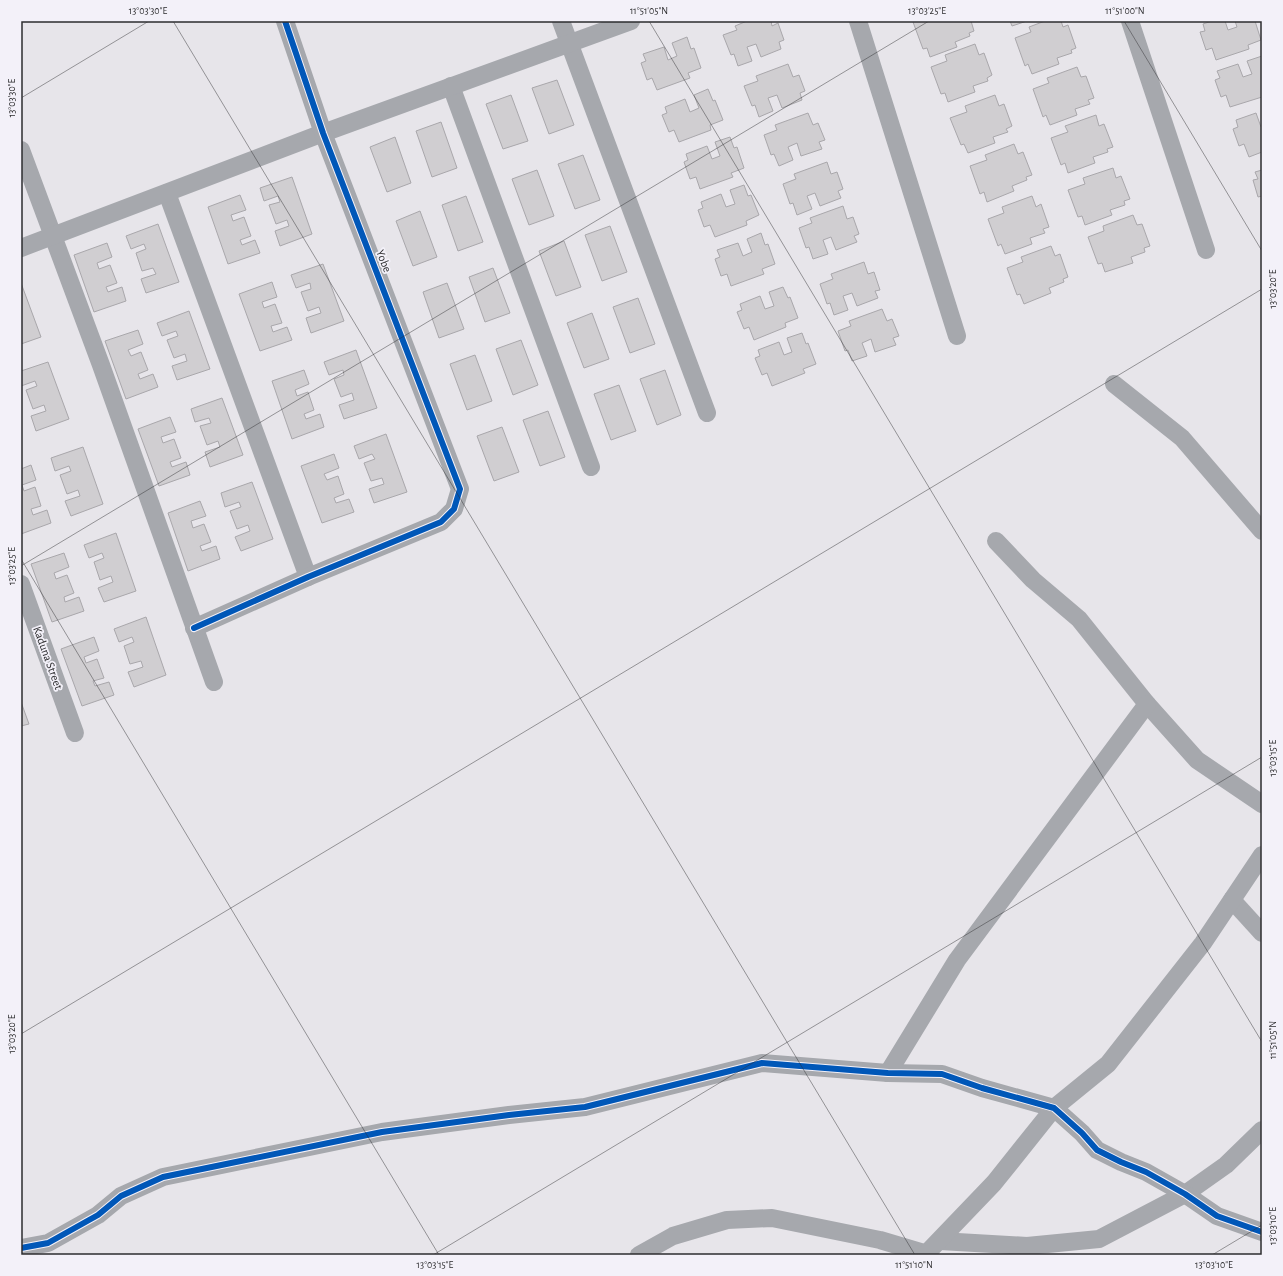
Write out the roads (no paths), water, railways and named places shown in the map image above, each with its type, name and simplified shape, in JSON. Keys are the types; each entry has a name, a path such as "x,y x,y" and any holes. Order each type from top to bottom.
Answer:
{"street":[{"name":"Yobe","path":"285,21 323,133 460,489 454,509 441,522 308,577"},
{"path":"561,21 707,413"},
{"path":"21,248 323,133 632,21"},
{"path":"858,21 957,336"},
{"path":"1130,21 1206,250"},
{"path":"450,86 590,467"},
{"path":"21,150 54,236 214,682"},
{"path":"167,193 308,577 194,628"},
{"path":"1114,384 1182,438 1262,531"},
{"path":"996,541 1033,580 1080,619 1147,704 1197,760 1262,804"},
{"name":"Kaduna Street","path":"21,584 75,732"},
{"path":"888,1073 957,960 1147,704"},
{"path":"930,1251 994,1183 1054,1108 1108,1064 1203,944 1262,855"},
{"path":"1232,900 1262,933"},
{"path":"21,1248 48,1243 98,1215 121,1196 163,1177 382,1132 509,1115 585,1107 762,1063 888,1073 942,1074 982,1088 1054,1108 1082,1133 1097,1150 1146,1172 1185,1194 1217,1216 1262,1232"},
{"path":"639,1255 673,1236 727,1220 772,1218 930,1251 1027,1246 1099,1239 1185,1194 1226,1165 1262,1130"}]}
